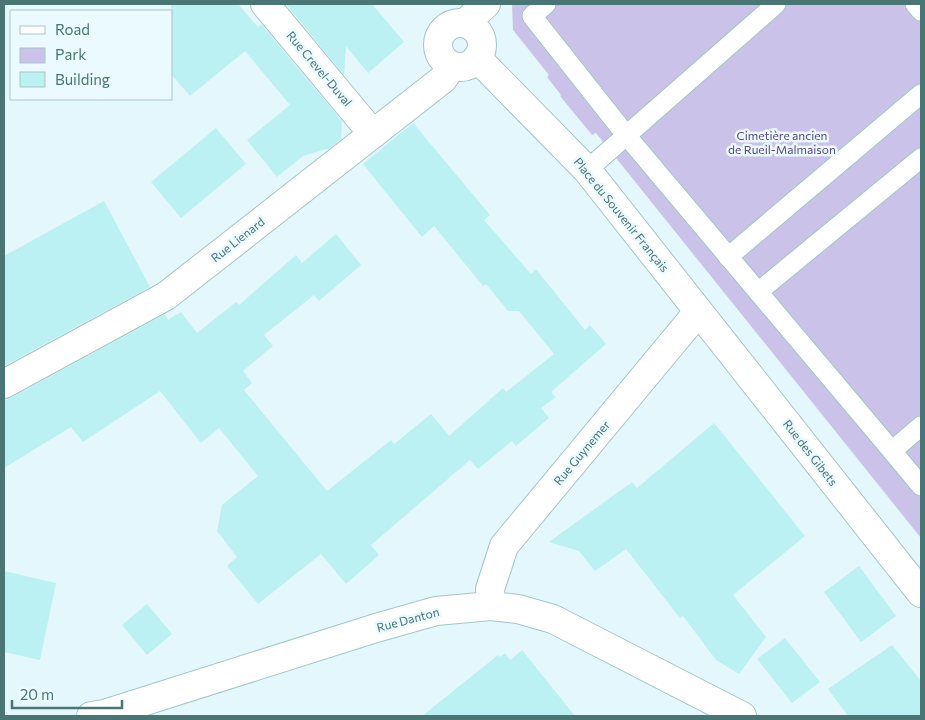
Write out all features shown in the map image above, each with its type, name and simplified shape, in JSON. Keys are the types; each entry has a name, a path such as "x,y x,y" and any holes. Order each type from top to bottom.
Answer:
{"street":[{"name":"Rue Crevel-Duval","path":"265,4 373,134"},
{"path":"465,23 486,4"},
{"path":"457,22 465,23 476,29 480,35 481,51 465,62 445,62 440,57 438,50 437,42 440,34 446,27 457,22"},
{"name":"Rue Lienard","path":"4,384 166,296 465,62"},
{"name":"Place du Souvenir Français","path":"465,62 587,170 698,312"},
{"name":"Rue des Gibets","path":"698,312 921,593"},
{"name":"Rue Guynemer","path":"491,606 490,589 504,546 698,312"},
{"name":"Rue Danton","path":"91,716 104,714 436,611 491,606 518,609 554,619 742,716"}],"lane":[{"path":"546,4 532,16 626,135 921,486"},
{"path":"587,170 776,4"},
{"path":"915,4 921,11"},
{"path":"728,257 921,94"},
{"path":"758,292 921,158"},
{"path":"892,451 921,426"}],"green space":[{"name":"Cimetière ancien de Rueil-Malmaison","path":"512,4 921,4 921,538 596,133 592,135 560,96 547,77 549,75 513,30"}],"building":[{"path":"171,4 238,4 258,27 261,24 342,121 341,139 330,148 303,156 277,177 247,140 290,105 245,51 190,96 172,75"},
{"path":"286,4 372,4 404,42 368,73 346,46 344,75"},
{"path":"413,123 490,215 484,220 531,274 536,269 585,330 590,325 606,344 551,392 556,397 541,408 549,418 516,446 512,441 478,469 470,460 371,545 379,555 346,584 321,554 258,604 227,566 237,557 217,531 222,505 258,476 219,428 201,443 160,391 83,442 71,427 4,468 4,400 11,398 165,314 168,320 181,312 197,333 236,302 239,305 296,255 302,263 336,234 361,265 319,301 314,295 264,335 273,346 243,371 252,383 244,390 327,491 391,440 394,444 431,414 449,436 503,388 506,392 554,354 519,311 508,311 486,284 483,286 434,226 422,237 363,164"},
{"path":"216,128 246,164 181,218 151,182"},
{"path":"104,201 150,287 4,366 4,256"},
{"path":"714,423 805,536 733,595 766,637 739,674 716,660 683,616 680,618 626,549 595,571 579,551 549,542 632,482 637,488"},
{"path":"859,566 896,616 861,642 824,592"},
{"path":"4,571 56,583 40,660 4,652"},
{"path":"147,604 172,634 147,655 122,625"},
{"path":"785,638 820,682 792,703 757,659"},
{"path":"892,645 921,681 921,716 848,716 828,689"},
{"path":"522,650 575,716 422,716 498,655 500,657 505,653 510,660"}]}
